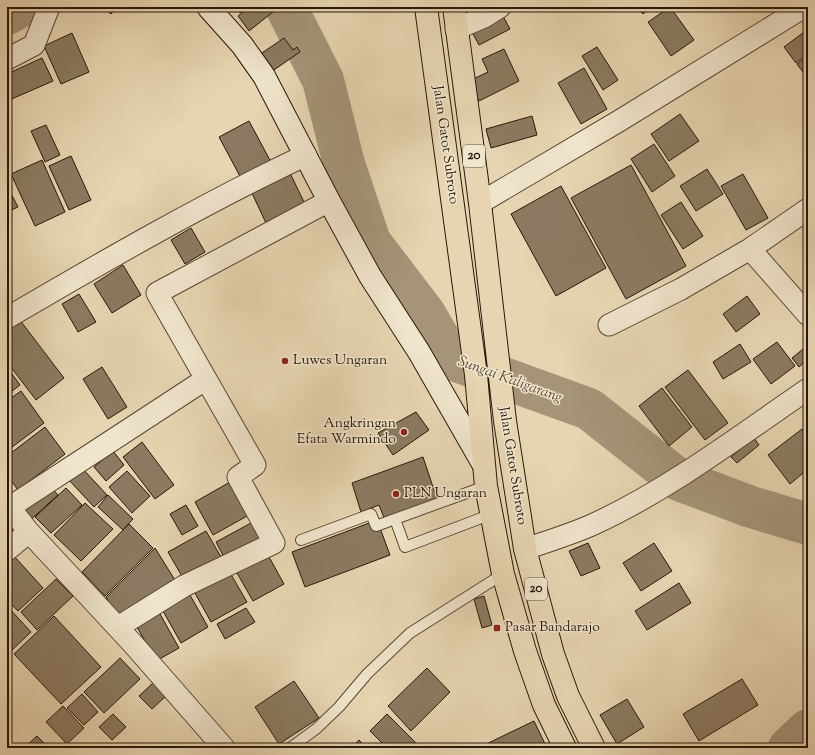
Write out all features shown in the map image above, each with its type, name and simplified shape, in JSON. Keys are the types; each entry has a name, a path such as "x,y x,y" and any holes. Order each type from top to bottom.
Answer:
{"highway":[{"name":"Jalan Gatot Subroto","path":"426,7 476,375 482,462 486,486 503,574 525,652 544,705 565,748"},
{"name":"Jalan Gatot Subroto","path":"454,7 480,203 505,421 525,549 553,654 568,696 594,748"}],"street":[{"path":"7,59 34,45 49,7"},
{"path":"208,7 242,45 264,76 370,276 419,352 482,462"},
{"path":"456,29 484,17 500,7"},
{"path":"480,203 632,113 804,7"},
{"path":"7,318 137,241 248,183 306,155"},
{"path":"118,627 184,586 274,543 238,477 255,465 157,292 329,201"},
{"path":"609,325 681,289 750,249 808,210"},
{"path":"750,249 808,315"},
{"path":"206,379 8,506 29,532 118,627 224,748"},
{"path":"525,549 565,536 595,524 668,483 808,389"},
{"path":"7,550 29,532"}],"lane":[{"path":"301,540 371,514 376,526 486,486"},
{"path":"395,519 405,547 492,514"},
{"path":"290,748 316,729 339,707 367,674 410,633 503,574"}],"building":[{"path":"102,7 116,7 111,14"},
{"path":"235,7 247,7 240,13"},
{"path":"250,7 278,8 249,31 238,16"},
{"path":"637,7 651,7 643,14"},
{"path":"670,7 694,40 671,56 648,22"},
{"path":"503,16 510,29 479,45 472,32"},
{"path":"808,29 808,54 796,63 784,47"},
{"path":"72,33 89,72 61,84 44,46"},
{"path":"284,38 293,50 297,47 300,52 268,74 256,57"},
{"path":"597,47 618,80 603,90 582,56"},
{"path":"504,49 519,81 479,101 469,81 488,72 482,59"},
{"path":"808,56 808,79 797,64"},
{"path":"42,58 53,81 7,101 7,74"},
{"path":"584,68 607,109 581,124 558,83"},
{"path":"680,114 699,141 669,161 651,134"},
{"path":"532,116 537,135 491,148 486,129"},
{"path":"249,121 272,164 242,180 219,137"},
{"path":"46,125 60,155 45,162 31,131"},
{"path":"654,144 675,176 652,192 631,159"},
{"path":"71,156 91,200 69,210 49,166"},
{"path":"42,160 65,212 35,226 11,174"},
{"path":"631,165 686,266 626,299 571,198"},
{"path":"707,169 723,194 696,211 680,186"},
{"path":"289,171 305,204 266,223 250,189"},
{"path":"743,174 768,218 746,230 721,186"},
{"path":"7,186 18,207 7,212"},
{"path":"561,186 606,268 556,296 511,214"},
{"path":"681,202 703,236 683,249 661,215"},
{"path":"191,228 205,252 185,264 171,240"},
{"path":"123,265 141,295 112,313 94,284"},
{"path":"79,294 96,322 78,332 62,304"},
{"path":"747,296 760,314 736,332 723,314"},
{"path":"16,315 64,378 36,400 7,362 7,322"},
{"path":"777,342 795,366 771,384 753,359"},
{"path":"740,344 751,362 723,379 713,362"},
{"path":"808,345 808,359 799,367 792,358"},
{"path":"7,367 20,385 7,395"},
{"path":"102,367 127,407 108,419 83,379"},
{"path":"688,370 728,423 705,440 665,387"},
{"path":"662,388 692,427 669,446 639,406"},
{"path":"21,391 44,423 7,451 7,401"},
{"name":"Angkringan Efata Warmindo","path":"416,412 429,430 393,455 378,433"},
{"path":"45,427 65,454 18,490 7,475 7,456"},
{"path":"802,429 808,437 808,469 790,484 768,455"},
{"path":"754,438 759,445 737,463 731,457"},
{"path":"142,442 174,485 155,499 123,457"},
{"path":"113,451 124,465 106,481 94,467"},
{"name":"PLN Ungaran","path":"423,457 439,505 386,523 379,505 361,512 352,483"},
{"path":"81,467 107,495 94,507 68,479"},
{"path":"127,471 150,496 132,513 109,487"},
{"path":"230,482 249,515 213,535 195,502"},
{"path":"49,485 58,495 27,523 18,512"},
{"path":"66,488 82,505 51,533 35,517"},
{"path":"108,495 133,519 123,530 98,507"},
{"path":"85,503 113,529 81,561 54,535"},
{"path":"186,505 198,526 182,535 170,514"},
{"path":"377,520 390,555 305,587 292,552"},
{"path":"251,523 261,541 226,561 216,542"},
{"path":"129,524 153,548 105,596 82,572"},
{"path":"206,531 225,564 187,585 168,552"},
{"path":"588,543 600,568 581,576 569,551"},
{"path":"654,543 672,571 641,591 623,563"},
{"path":"155,548 178,585 118,619 106,597"},
{"path":"264,548 284,584 253,601 233,566"},
{"path":"13,555 43,588 18,611 7,600 7,561"},
{"path":"226,566 247,602 211,622 191,586"},
{"path":"56,579 73,596 37,630 21,612"},
{"path":"679,583 691,603 647,630 635,611"},
{"path":"186,588 208,627 181,643 159,604"},
{"path":"484,596 492,625 482,628 474,599"},
{"path":"155,605 179,648 156,661 132,618"},
{"path":"7,606 31,632 9,653 7,651"},
{"path":"246,608 255,622 225,639 217,624"},
{"path":"54,616 101,667 61,704 14,654"},
{"path":"120,658 140,679 104,713 84,692"},
{"path":"427,668 450,692 411,731 388,706"},
{"path":"742,679 758,705 699,741 683,714"},
{"path":"294,681 319,718 279,744 255,707"},
{"path":"153,683 166,696 152,709 139,696"},
{"path":"82,694 98,712 84,725 67,708"},
{"path":"627,699 644,727 617,744 600,715"},
{"path":"63,706 84,728 67,744 46,722"},
{"path":"113,714 126,727 112,740 99,727"},
{"path":"387,714 419,746 417,748 387,748 370,731"},
{"path":"534,721 547,748 478,748"},
{"path":"37,736 49,748 24,748"},
{"path":"359,740 366,748 351,748"}],"waterway":[{"name":"Sungai Kaligarang","path":"7,14 20,7"},
{"name":"Sungai Kaligarang","path":"286,7 323,80 344,164 370,242 425,314 451,359 589,409 679,480 751,507 808,524"},
{"name":"Sungai Kaligarang","path":"789,748 808,730"}],"place":[{"name":"Luwes Ungaran","path":"285,361"},
{"name":"Angkringan Efata Warmindo","path":"404,432"},
{"name":"PLN Ungaran","path":"396,494"},
{"name":"Pasar Bandarajo","path":"497,628"}]}
